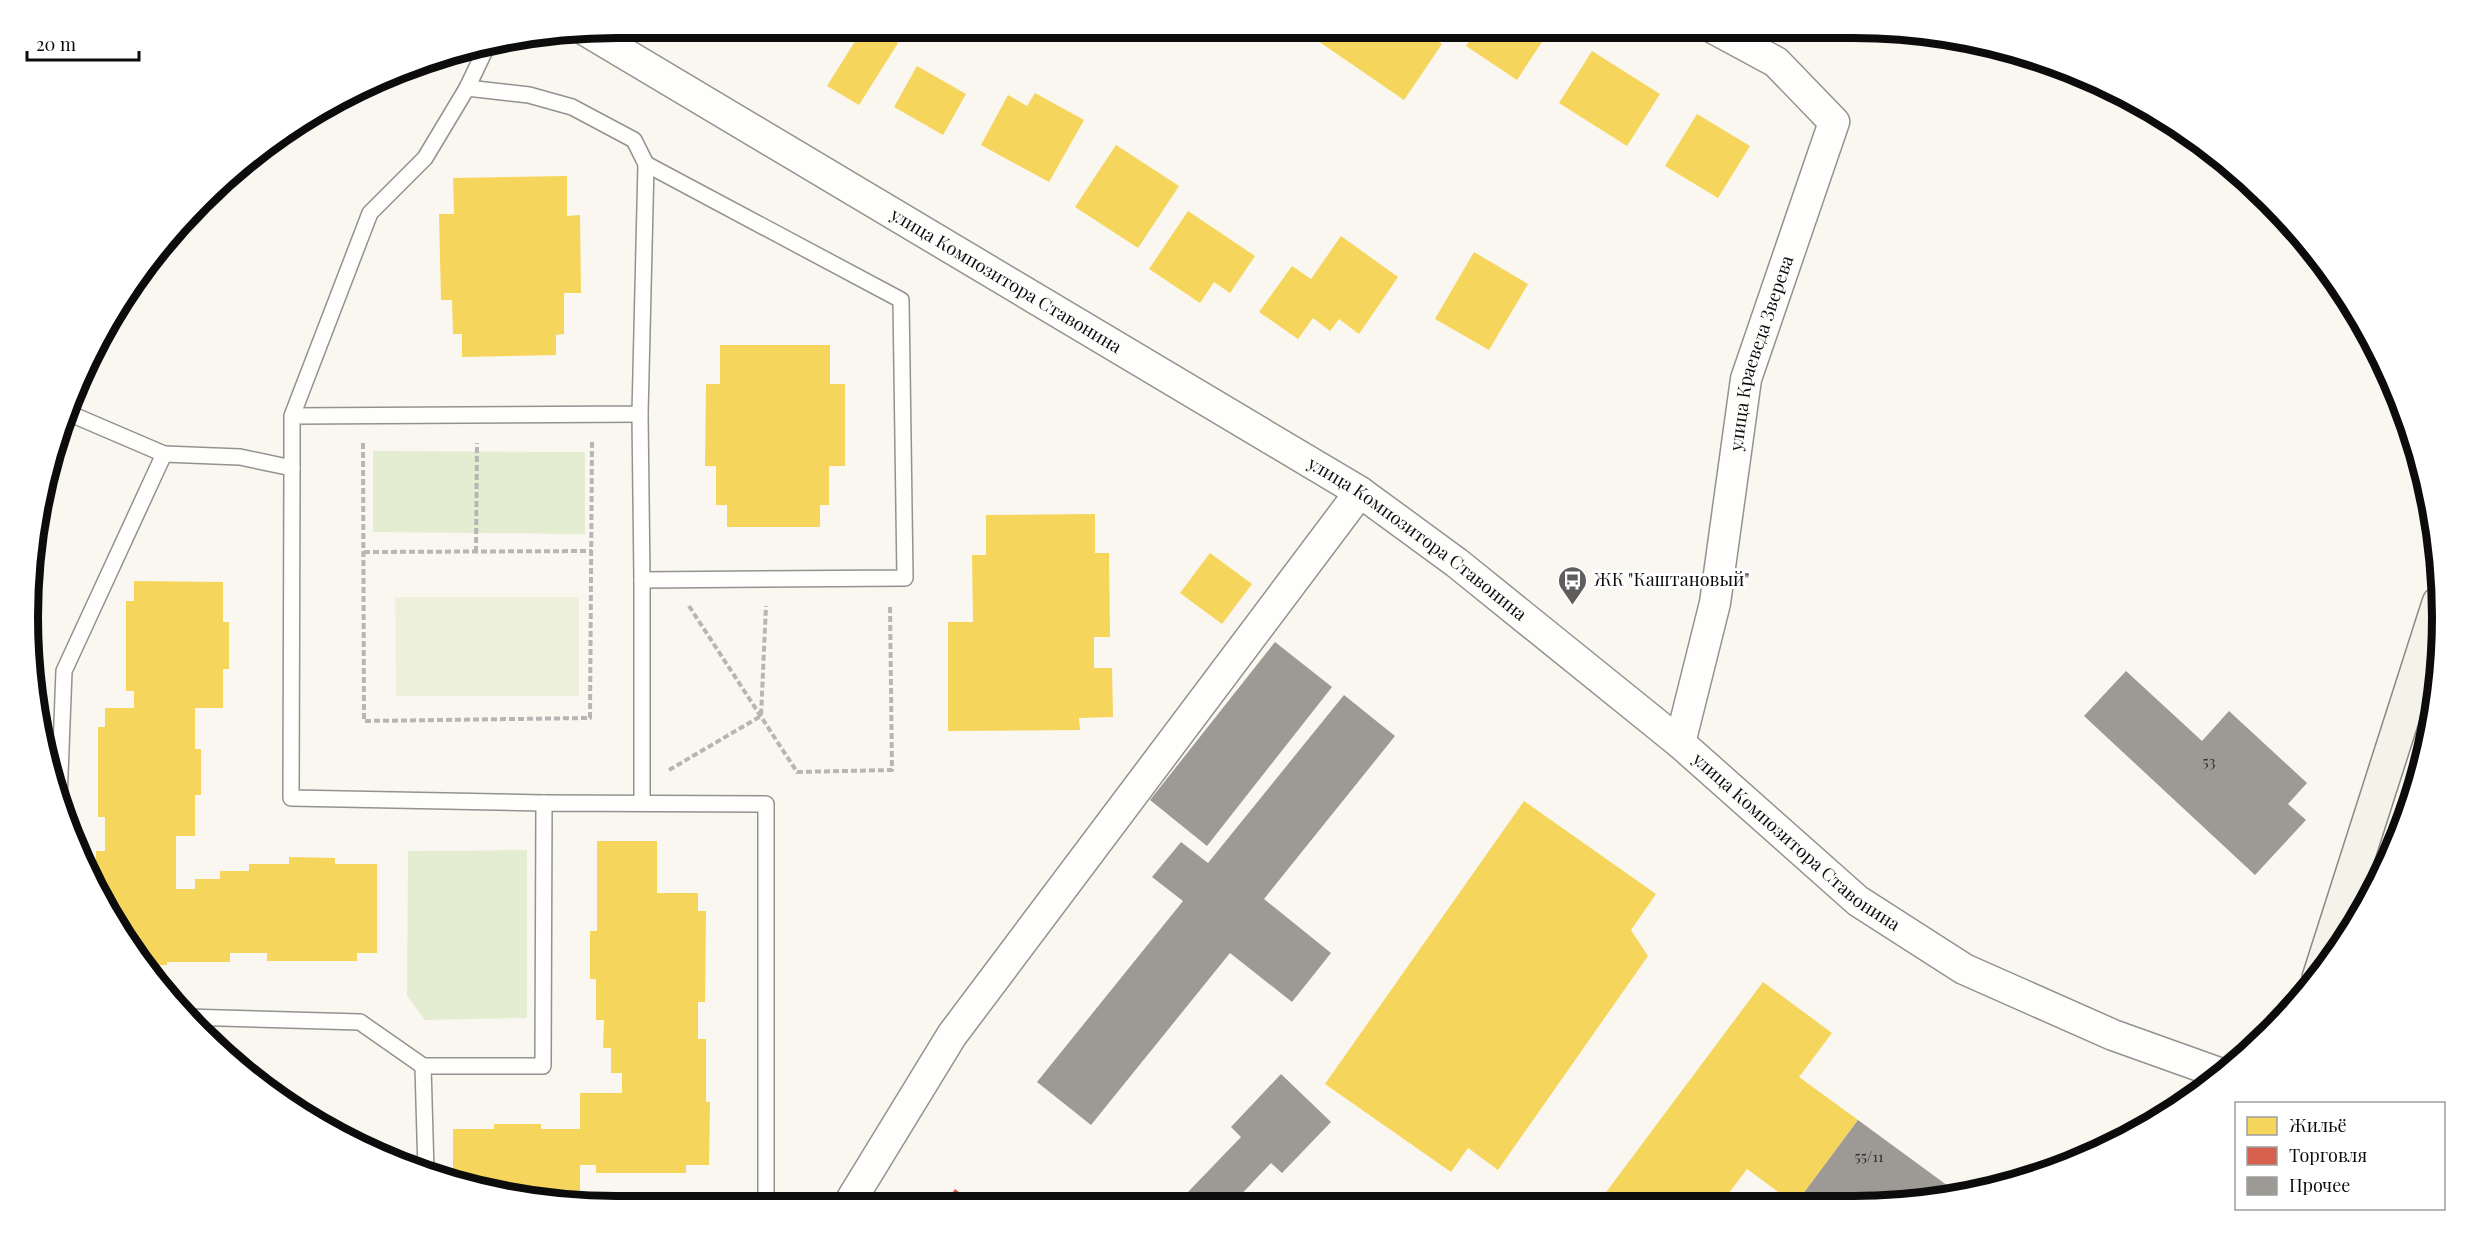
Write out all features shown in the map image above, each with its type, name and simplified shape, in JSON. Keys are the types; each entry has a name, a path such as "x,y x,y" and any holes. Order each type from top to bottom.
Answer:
{"street":[{"name":"улица Краеведа Зверева","path":"1680,743 1714,603 1746,379 1834,122 1776,62 1730,37"},
{"name":"улица Композитора Ставонина","path":"598,38 1360,492 1457,563 1680,743 1858,901 1964,969 2113,1035 2213,1071"},
{"path":"854,1196 952,1035 1360,492"},
{"path":"2329,945 2432,626"}],"lane":[{"path":"484,53 467,88 424,158 370,213 292,416 291,798 544,803 766,804 766,1196"},
{"path":"467,88 529,95 573,107 634,140 646,164 640,414 642,803"},
{"path":"642,580 905,578 901,300 646,164"},
{"path":"292,416 640,414"},
{"path":"74,415 164,454 240,457 292,468"},
{"path":"60,777 64,671 164,454"},
{"path":"198,1017 360,1022 423,1066 543,1066 544,803"},
{"path":"423,1066 426,1164"}],"path":[{"path":"363,416 364,721 590,718 592,415"},
{"path":"476,552 477,442"},
{"path":"364,552 592,551"},
{"path":"672,580 797,772 892,770 890,578"},
{"path":"761,716 768,579"},
{"path":"642,786 761,716"}],"green space":[{"path":"373,451 585,452 585,534 373,532"},
{"path":"395,597 579,597 579,696 396,696"},
{"path":"527,850 527,1018 425,1020 407,996 408,851"}],"building: Жильё":[{"path":"858,37 889,37 898,43 859,105 827,86"},
{"path":"1321,37 1432,37 1442,44 1404,100 1318,41"},
{"path":"1472,37 1545,37 1517,80 1466,46"},
{"path":"1592,51 1660,94 1627,146 1559,103"},
{"path":"917,66 966,94 943,135 894,107"},
{"path":"1035,93 1084,120 1049,182 981,145 1008,95 1027,106"},
{"path":"1697,114 1750,146 1718,198 1665,166"},
{"path":"1116,145 1179,186 1138,248 1075,207"},
{"path":"567,176 567,216 580,215 581,293 564,293 564,334 556,335 556,355 462,357 462,334 453,334 452,300 441,300 439,214 454,214 453,178"},
{"path":"1188,211 1255,256 1230,293 1214,282 1200,303 1149,269"},
{"path":"1341,236 1398,277 1359,334 1339,319 1330,331 1313,318 1298,339 1259,312 1292,266 1311,279"},
{"path":"1474,252 1528,284 1489,350 1435,319"},
{"path":"720,345 830,345 830,384 845,384 845,466 829,466 829,505 820,505 820,527 727,527 727,505 716,505 716,466 705,466 706,384 720,384"},
{"path":"1095,514 1095,553 1109,553 1110,637 1094,637 1094,668 1112,668 1113,717 1079,718 1080,730 948,731 948,622 973,622 972,555 986,555 986,515"},
{"path":"1210,553 1252,584 1222,624 1180,593"},
{"path":"134,581 223,582 223,622 229,622 229,669 223,669 223,708 195,708 195,749 201,749 201,795 195,795 195,836 176,836 176,889 195,889 195,879 220,879 220,871 249,871 249,864 289,864 289,857 335,858 335,864 377,864 377,953 357,953 357,961 267,961 267,953 230,953 230,962 167,962 167,965 153,965 135,939 96,871 96,851 105,851 105,817 98,817 98,727 105,727 105,708 134,708 134,691 126,691 126,601 134,601"},
{"path":"1524,801 1656,894 1631,930 1648,956 1498,1170 1468,1148 1451,1172 1325,1084"},
{"path":"597,841 657,841 657,893 698,893 698,911 706,911 705,1002 698,1002 698,1039 706,1039 706,1102 710,1102 709,1165 686,1165 686,1173 596,1173 596,1165 580,1165 580,1195 541,1192 453,1173 453,1129 494,1129 494,1124 541,1124 541,1129 580,1129 580,1093 622,1093 622,1073 611,1073 611,1048 603,1048 604,1020 596,1020 596,979 590,979 590,931 597,931"},
{"path":"1763,982 1832,1033 1799,1077 1858,1120 1801,1196 1784,1196 1747,1169 1727,1196 1603,1196"}],"building: Торговля":[{"path":"955,1189 964,1196 950,1196"}],"building: Прочее":[{"path":"1275,642 1332,687 1207,846 1150,800"},
{"path":"2126,671 2202,741 2229,711 2307,783 2288,804 2306,820 2255,875 2084,716"},
{"path":"1344,695 1395,736 1264,899 1331,953 1292,1002 1230,953 1091,1125 1037,1082 1183,901 1152,877 1181,842 1208,863"},
{"path":"1281,1074 1331,1122 1282,1173 1271,1163 1240,1196 1192,1196 1188,1192 1241,1137 1231,1127"},
{"path":"1858,1120 1950,1188 1890,1195 1801,1196"}],"place":[{"name":"ЖК \"Каштановый\"","path":"1573,606"}]}
